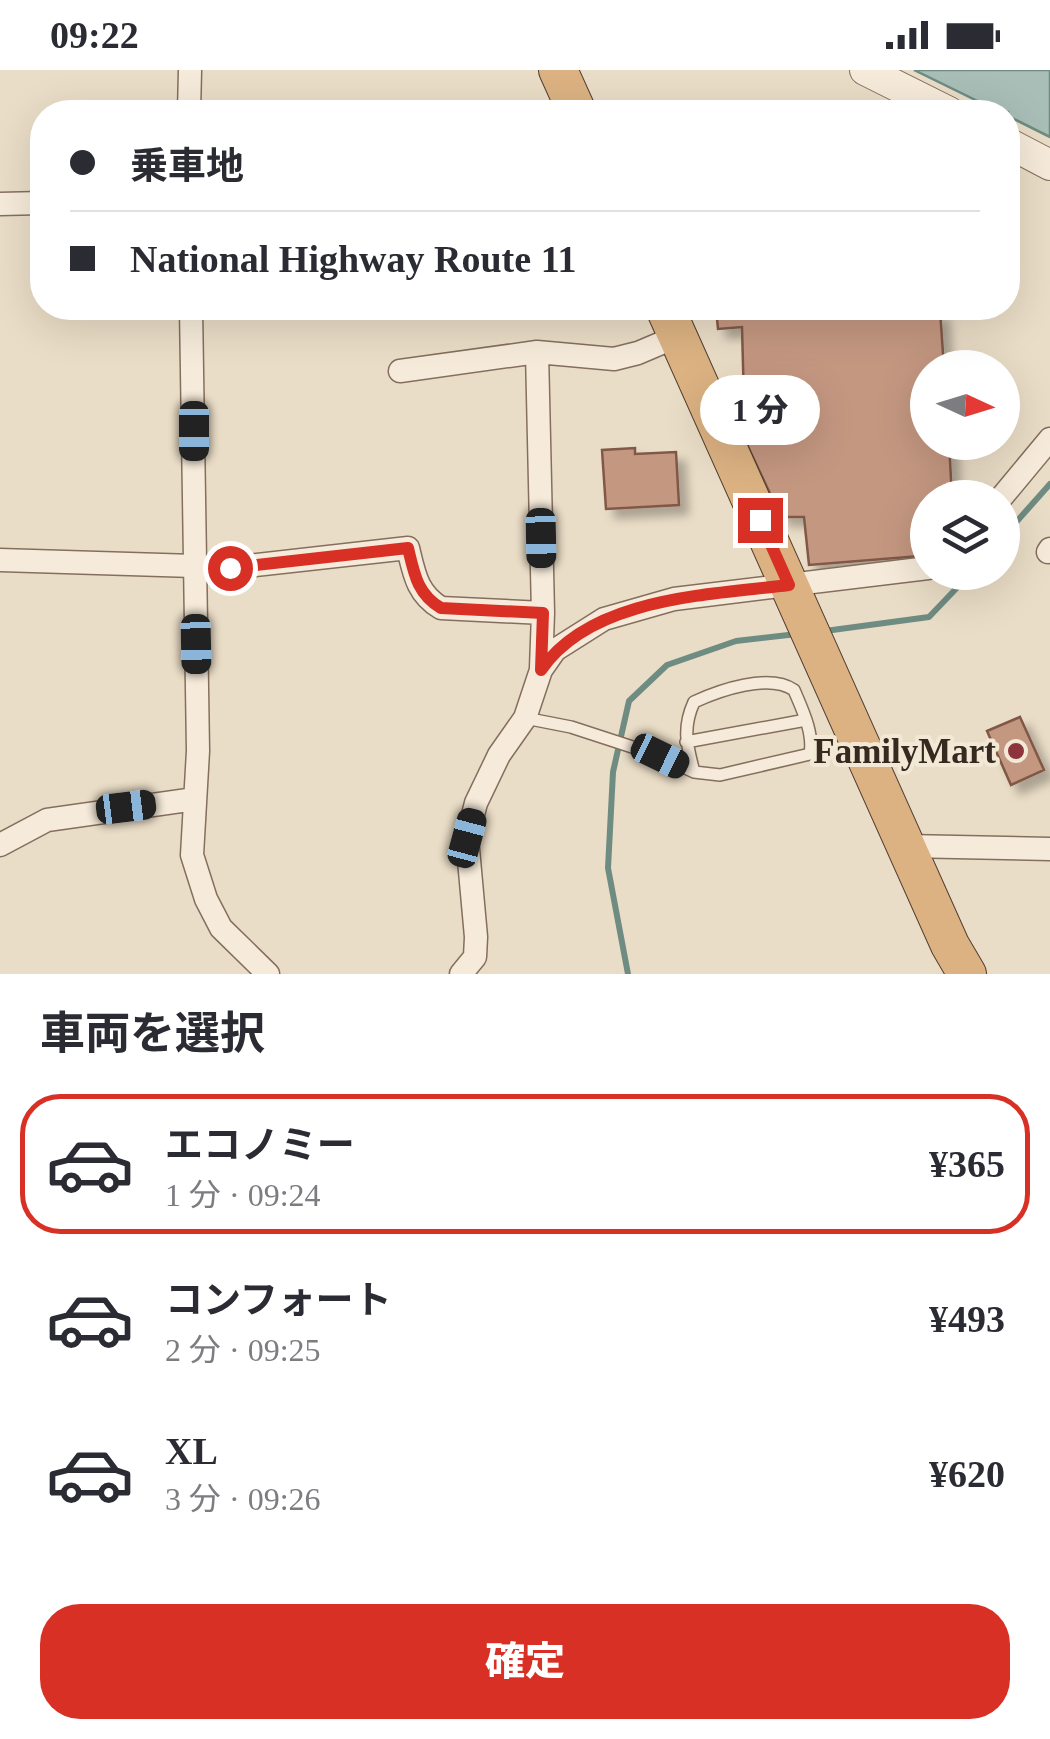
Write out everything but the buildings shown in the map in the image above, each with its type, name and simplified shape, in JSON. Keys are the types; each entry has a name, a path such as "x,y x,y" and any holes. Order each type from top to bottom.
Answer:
{"highway":[{"path":"558,70 572,100"},
{"path":"671,322 967,974"}],"street":[{"path":"190,70 190,100"},
{"path":"865,70 925,100"},
{"path":"1020,149 1050,165"},
{"path":"0,204 30,203"},
{"path":"191,320 198,751 192,855 206,899 230,938 268,974"},
{"path":"400,372 537,352 614,359 671,322"},
{"path":"461,974 474,957 476,937 467,838 476,803 499,755 525,718 541,670 537,352"},
{"path":"1016,480 1050,439"},
{"path":"0,560 194,569 408,548 417,584 427,600 441,608 543,613"},
{"path":"541,670 555,650 604,620 674,599 910,570"},
{"path":"0,845 47,820 194,799"},
{"path":"906,846 1050,849"}],"lane":[{"path":"525,718 571,727 660,756 694,772 720,776 805,758 812,748 794,690 774,682 709,695 694,702 685,722 694,772"},
{"path":"686,742 806,720"}],"water":[{"path":"914,70 1050,70 1050,137 1020,122 1020,100 975,100"}],"waterway":[{"path":"1020,518 1050,484"},
{"path":"825,631 929,617 955,590"},
{"path":"628,974 608,868 613,772 629,701 667,665 736,641 797,634"}],"place":[{"name":"FamilyMart","path":"1016,751"}],"route":[{"path":"230,568 408,548 417,584 427,600 441,608 543,613 541,670 555,650 604,620 674,599 789,585 760,520"}]}
